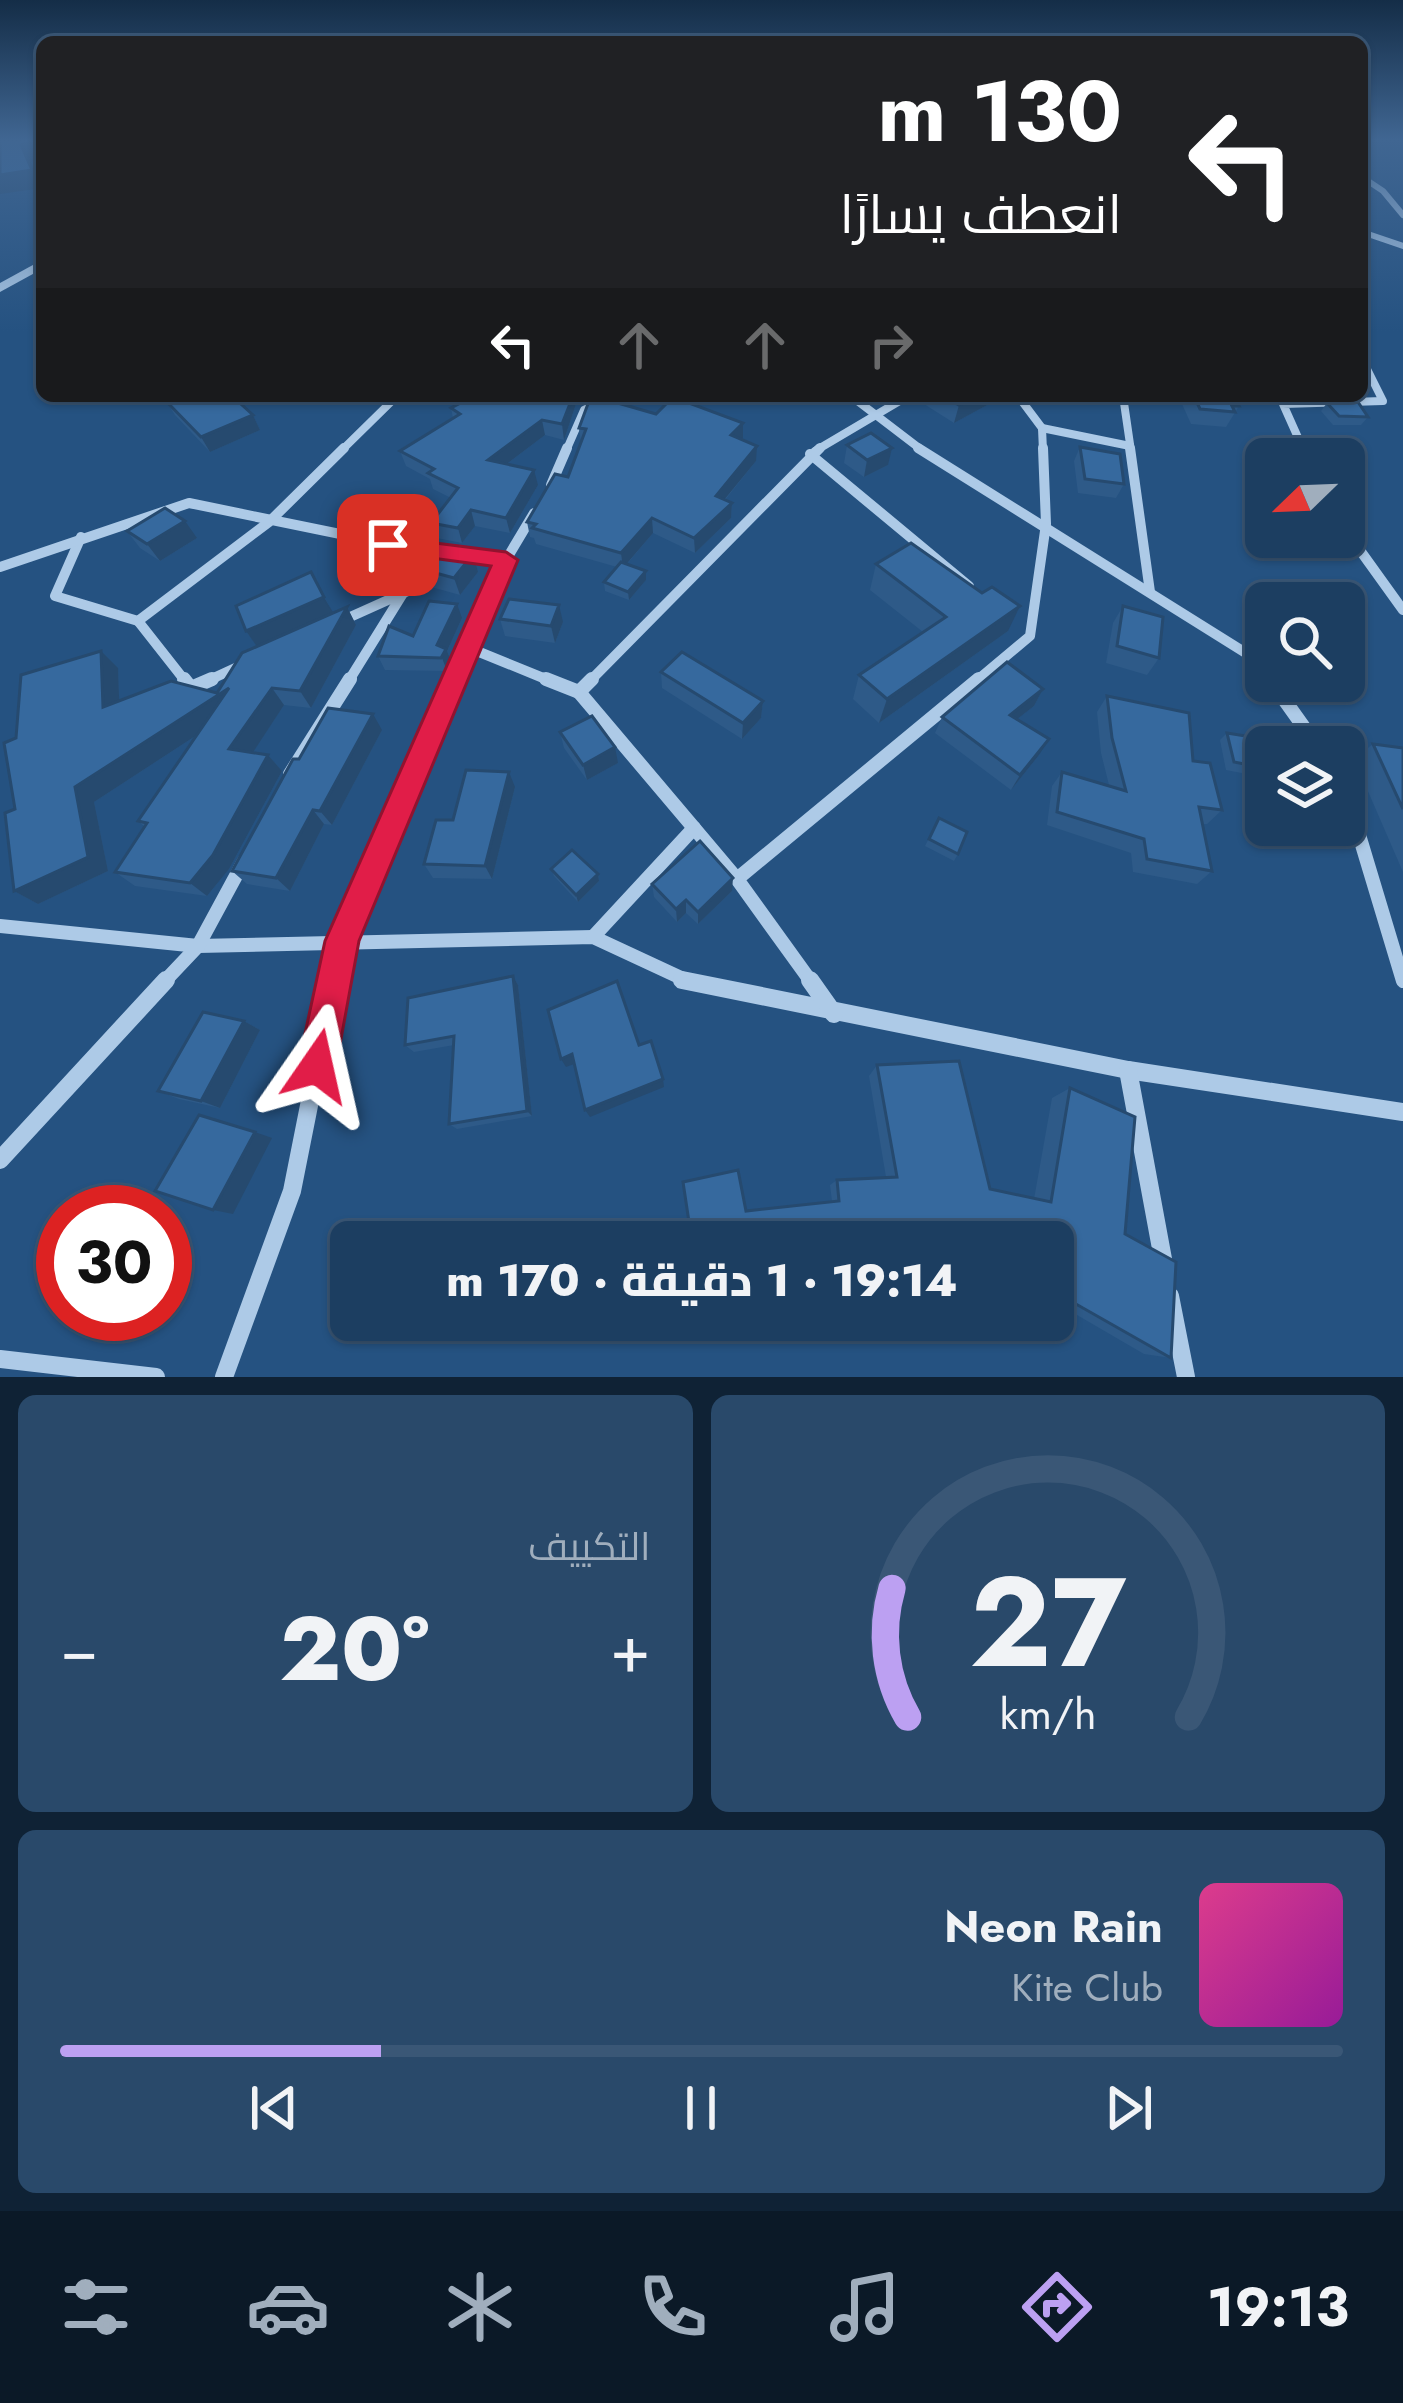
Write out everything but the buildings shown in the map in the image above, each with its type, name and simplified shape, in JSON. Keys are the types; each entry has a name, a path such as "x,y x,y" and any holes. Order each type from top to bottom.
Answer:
{"street":[{"path":"1368,233 1403,246"},
{"path":"0,288 36,267"},
{"path":"1368,371 1383,401 1368,401"},
{"path":"138,621 268,522 392,402"},
{"path":"224,1377 292,1191 342,941 506,560 565,463 584,410 602,402"},
{"path":"858,402 910,443 1245,652"},
{"path":"579,692 810,454 895,402"},
{"path":"737,879 1030,636 1046,524 1042,428 1022,402"},
{"path":"1124,402 1150,592"},
{"path":"1298,438 1283,404 1350,402"},
{"path":"1042,428 1130,446"},
{"path":"810,454 975,591"},
{"path":"0,567 189,502 428,553 506,560"},
{"path":"81,537 55,596 138,621 191,688 256,658"},
{"path":"277,798 310,735 409,590 428,553"},
{"path":"1365,557 1403,610"},
{"path":"322,629 409,590"},
{"path":"1011,621 1030,636"},
{"path":"467,647 579,692 737,879 834,1014"},
{"path":"593,937 694,828"},
{"path":"0,1160 198,946 254,841"},
{"path":"1362,846 1403,982"},
{"path":"0,926 198,946 593,937 685,982 1128,1070 1403,1112"},
{"path":"1128,1070 1186,1377"},
{"path":"0,1359 156,1377"}],"route":[{"path":"317,1066 342,941 506,560 388,545"}]}
